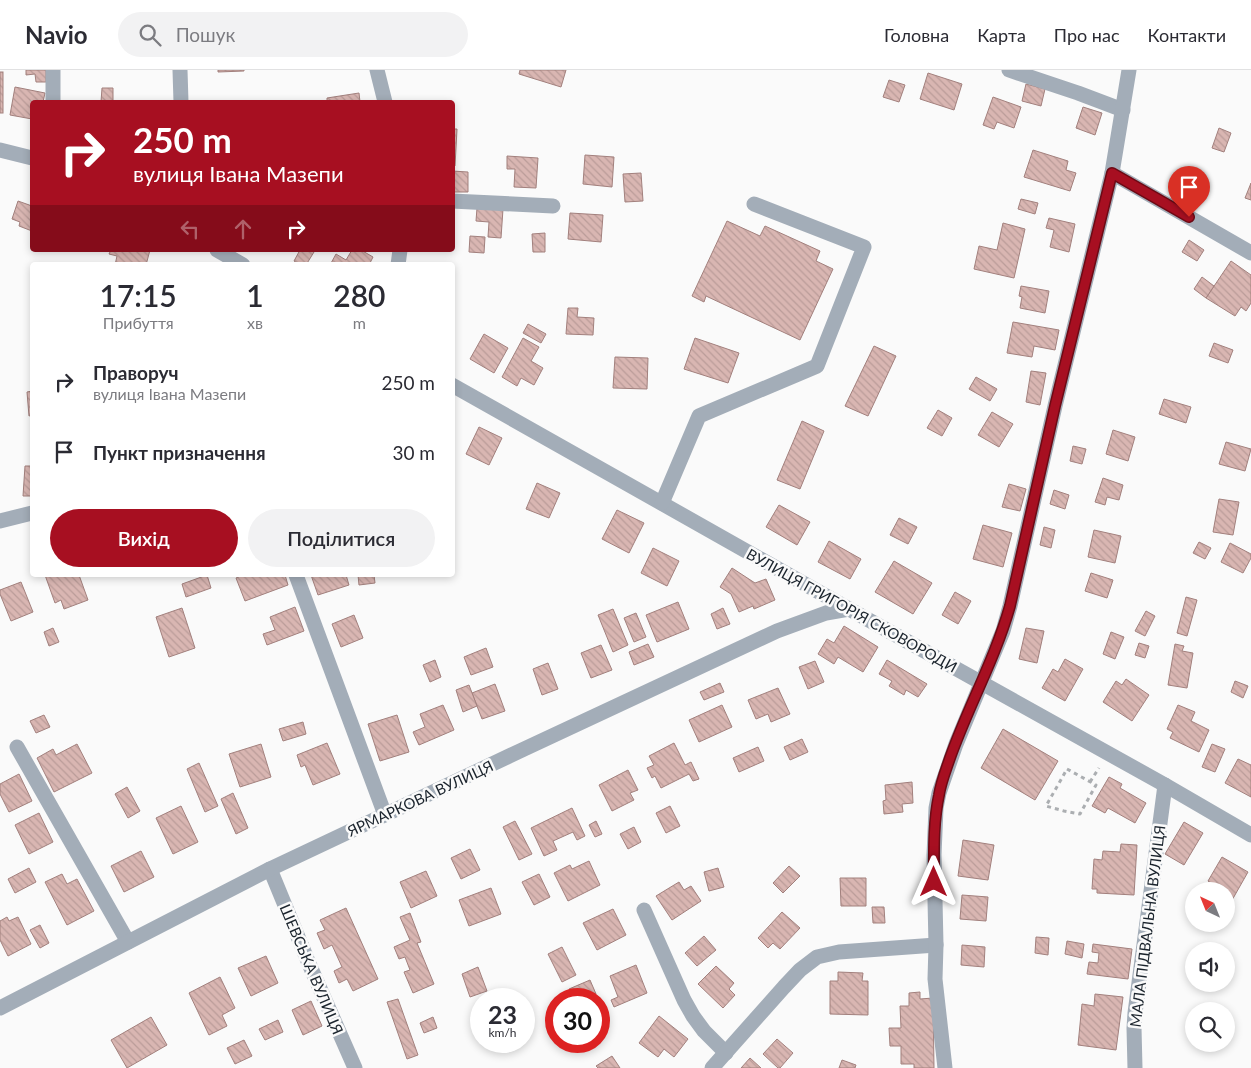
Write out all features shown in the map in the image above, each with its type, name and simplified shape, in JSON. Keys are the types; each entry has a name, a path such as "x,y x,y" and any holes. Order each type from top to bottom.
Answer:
{"street":[{"path":"52,70 53,100"},
{"path":"180,70 181,100"},
{"path":"378,70 385,100"},
{"path":"1009,70 1123,110"},
{"path":"944,1068 935,979 934,846 936,808 939,792 956,744 1003,631 1010,606 1055,406 1112,173 1128,70"},
{"path":"0,150 30,158"},
{"path":"1112,173 1251,253"},
{"path":"455,201 553,206"},
{"path":"662,503 699,416 817,366 864,247 754,204"},
{"path":"220,252 238,262"},
{"name":"ВУЛИЦЯ ГРИГОРІЯ СКОВОРОДИ","path":"455,387 1251,835"},
{"path":"0,521 30,514"},
{"path":"297,577 385,814"},
{"name":"ЯРМАРКОВА ВУЛИЦЯ","path":"0,1008 270,869 385,814 777,631 826,613 849,610"},
{"path":"17,747 128,942"},
{"name":"МАЛА ПІДВАЛЬНА ВУЛИЦЯ","path":"1135,1068 1134,1013 1165,785"},
{"name":"ШЕВСЬКА ВУЛИЦЯ","path":"270,869 354,1068"},
{"path":"644,910 693,1016 704,1031 726,1053"},
{"path":"712,1068 800,970 817,958 840,952 936,946"}],"path":[{"path":"1090,782 1101,765"},
{"path":"1067,769 1090,782 1096,786 1080,814 1046,806 1067,769"}],"building":[{"path":"26,70 46,70 46,82 36,82 35,74 26,75"},
{"path":"218,70 244,70 244,71 218,72"},
{"path":"520,70 566,70 561,87 519,74"},
{"path":"0,72 3,72 3,113 0,113"},
{"path":"928,73 962,84 954,110 920,99"},
{"path":"889,80 905,85 899,102 883,97"},
{"path":"1026,84 1045,89 1041,106 1022,101"},
{"path":"15,87 45,93 43,100 30,100 30,119 10,115"},
{"path":"102,88 113,88 113,100 101,100"},
{"path":"359,93 360,100 327,100 327,98"},
{"path":"993,97 1021,107 1014,128 997,122 994,129 983,125"},
{"path":"1083,107 1102,113 1095,135 1076,128"},
{"path":"1219,128 1231,133 1224,152 1212,148"},
{"path":"455,129 457,129 455,166"},
{"path":"1033,150 1068,161 1066,170 1076,173 1070,191 1024,177"},
{"path":"585,155 614,157 612,187 583,184"},
{"path":"507,156 538,158 536,188 514,187 515,169 507,169"},
{"path":"455,171 468,172 468,192 455,192"},
{"path":"641,173 643,201 625,202 623,174"},
{"path":"1251,183 1251,200 1245,198"},
{"path":"1021,199 1038,203 1035,214 1018,209"},
{"path":"18,201 30,205 30,230 19,226 20,222 12,219"},
{"path":"477,208 503,209 501,238 488,237 489,222 476,221"},
{"path":"570,213 603,215 601,242 568,239"},
{"path":"1049,218 1075,224 1069,252 1050,247 1054,230 1046,228"},
{"path":"727,221 760,236 765,226 820,251 816,261 833,269 800,340 706,296 704,302 692,296"},
{"path":"1003,223 1025,229 1014,278 974,269 979,246 997,250"},
{"path":"545,233 545,252 533,252 532,234"},
{"path":"470,236 485,237 484,253 469,252"},
{"path":"1189,240 1204,250 1197,261 1182,252"},
{"path":"110,252 149,252 147,262 116,262 117,256 109,254"},
{"path":"299,252 314,252 308,262 294,261"},
{"path":"351,252 364,252 373,257 370,262 332,262 336,254 346,260"},
{"path":"1231,261 1251,275 1251,303 1246,311 1241,307 1235,316 1206,298"},
{"path":"1202,277 1214,286 1206,298 1194,289"},
{"path":"1021,286 1049,291 1045,313 1020,308 1022,297 1019,296"},
{"path":"568,308 578,308 577,317 594,318 593,335 566,334"},
{"path":"1013,322 1059,330 1055,350 1034,346 1032,357 1007,353"},
{"path":"528,324 546,334 541,343 523,333"},
{"path":"484,334 508,348 494,373 470,359"},
{"path":"523,338 539,347 531,361 543,368 534,385 521,378 517,386 502,377"},
{"path":"695,338 739,353 728,383 684,369"},
{"path":"1214,343 1233,350 1228,363 1209,356"},
{"path":"874,346 896,356 868,416 845,406"},
{"path":"615,357 648,358 647,389 613,388"},
{"path":"1031,371 1046,373 1040,405 1026,402"},
{"path":"976,377 997,389 990,401 969,389"},
{"path":"30,391 29,416 27,392"},
{"path":"1164,399 1191,407 1186,423 1159,414"},
{"path":"938,410 952,418 942,436 927,428"},
{"path":"992,412 1013,424 999,447 978,435"},
{"path":"802,421 824,431 800,489 777,480"},
{"path":"479,427 502,438 489,465 466,454"},
{"path":"1113,430 1135,437 1128,461 1106,454"},
{"path":"1226,442 1251,449 1245,471 1219,464"},
{"path":"1073,446 1086,449 1082,464 1070,461"},
{"path":"25,466 30,466 30,496 23,496"},
{"path":"1103,478 1123,485 1119,500 1107,497 1105,505 1095,502"},
{"path":"537,483 560,493 549,518 526,509"},
{"path":"1009,484 1026,489 1020,511 1002,507"},
{"path":"1054,490 1069,495 1065,509 1050,504"},
{"path":"1219,499 1239,502 1233,535 1213,532"},
{"path":"779,505 810,522 797,545 766,527"},
{"path":"617,510 644,523 629,553 602,539"},
{"path":"899,518 917,527 908,544 890,535"},
{"path":"983,525 1012,533 1003,567 973,559"},
{"path":"1044,527 1055,530 1051,548 1040,545"},
{"path":"1094,530 1121,536 1115,563 1088,557"},
{"path":"829,541 861,559 850,579 818,562"},
{"path":"1199,542 1211,548 1205,559 1193,553"},
{"path":"1230,543 1251,554 1251,558 1243,573 1221,562"},
{"path":"653,548 679,561 667,586 641,573"},
{"path":"894,561 932,583 913,614 875,592"},
{"path":"732,568 755,583 766,579 775,600 754,609 753,606 739,612 731,594 720,587"},
{"path":"1091,573 1113,580 1107,598 1085,591"},
{"path":"46,577 80,577 88,600 64,609 61,600 55,603"},
{"path":"201,577 208,577 211,588 186,597 182,584"},
{"path":"286,577 288,585 245,601 236,578"},
{"path":"312,577 347,577 349,585 318,595"},
{"path":"358,577 374,577 375,583 359,585"},
{"path":"21,582 33,612 11,621 0,590"},
{"path":"955,592 971,601 958,624 942,615"},
{"path":"1186,597 1197,600 1187,636 1177,633"},
{"path":"678,602 689,629 657,642 646,615"},
{"path":"295,607 304,631 267,645 263,634 275,630 270,617"},
{"path":"182,608 195,648 169,657 156,617"},
{"path":"723,608 730,624 717,629 711,614"},
{"path":"613,609 628,645 613,652 598,615"},
{"path":"1146,611 1155,616 1145,636 1135,631"},
{"path":"636,613 646,637 634,642 624,618"},
{"path":"354,615 363,638 341,647 332,624"},
{"path":"844,626 878,647 863,672 838,657 834,664 818,654 827,639 834,643"},
{"path":"53,628 59,642 49,646 44,632"},
{"path":"1026,628 1044,631 1037,663 1019,659"},
{"path":"1111,632 1124,637 1115,659 1103,654"},
{"path":"1139,643 1149,646 1145,658 1135,655"},
{"path":"648,644 654,657 634,665 629,652"},
{"path":"1175,644 1184,646 1182,651 1193,653 1187,688 1168,685"},
{"path":"601,645 612,670 591,678 581,653"},
{"path":"486,648 493,667 471,675 464,657"},
{"path":"1065,659 1083,669 1065,701 1042,688 1053,669 1058,672"},
{"path":"435,660 441,677 430,682 423,665"},
{"path":"887,660 927,684 918,697 906,690 904,695 889,686 892,681 879,674"},
{"path":"815,661 824,682 808,689 799,667"},
{"path":"548,663 558,689 542,695 533,669"},
{"path":"1126,679 1149,695 1132,721 1103,702 1116,681 1122,685"},
{"path":"1235,681 1248,686 1243,698 1231,692"},
{"path":"720,683 724,692 704,700 700,692"},
{"path":"495,684 505,711 482,719 472,693"},
{"path":"469,685 477,706 463,712 456,690"},
{"path":"778,688 790,714 771,722 768,714 756,719 748,700"},
{"path":"443,705 454,730 419,745 413,732 425,727 420,714"},
{"path":"722,705 732,727 699,742 689,720"},
{"path":"1178,705 1195,712 1191,721 1209,730 1199,752 1170,738 1173,732 1167,729"},
{"path":"44,715 50,727 36,733 30,721"},
{"path":"397,715 409,752 380,761 368,724"},
{"path":"303,722 306,734 283,741 279,729"},
{"path":"1003,729 1058,761 1035,800 981,768"},
{"path":"802,739 808,752 790,760 784,747"},
{"path":"327,743 340,774 313,785 305,765 301,767 297,755"},
{"path":"674,743 685,765 691,762 699,779 693,781 689,774 661,788 655,776 652,778 647,768 654,765 649,756"},
{"path":"77,744 92,773 54,792 37,758 53,749 56,755"},
{"path":"261,744 271,777 240,787 229,754"},
{"path":"1212,744 1225,749 1215,772 1202,767"},
{"path":"758,747 764,761 739,772 733,758"},
{"path":"1238,759 1251,765 1251,797 1225,783"},
{"path":"199,763 218,806 205,812 187,769"},
{"path":"628,770 638,790 630,793 634,800 612,811 599,785"},
{"path":"19,774 32,801 9,812 0,794 0,784"},
{"path":"1109,777 1122,784 1120,788 1146,803 1135,823 1108,808 1105,813 1092,806"},
{"path":"912,782 913,803 902,804 903,812 884,814 883,801 886,800 885,785"},
{"path":"127,787 140,811 128,818 115,794"},
{"path":"233,793 248,828 236,834 221,799"},
{"path":"181,806 198,842 173,854 156,818"},
{"path":"670,806 680,826 666,833 656,813"},
{"path":"572,808 585,836 577,840 573,832 553,841 557,850 544,856 531,828"},
{"path":"39,813 53,842 29,854 15,825"},
{"path":"515,821 532,854 519,860 503,827"},
{"path":"596,821 602,834 595,837 589,825"},
{"path":"1184,822 1203,833 1184,865 1165,854"},
{"path":"634,827 641,842 628,849 620,834"},
{"path":"963,840 994,845 988,880 958,876"},
{"path":"1121,844 1137,845 1134,895 1097,893 1097,889 1092,889 1094,859 1102,860 1103,851 1120,852"},
{"path":"470,849 480,870 461,879 451,858"},
{"path":"141,851 154,877 124,892 111,866"},
{"path":"1222,857 1248,872 1235,895 1235,882 1208,881"},
{"path":"589,861 600,885 568,901 554,873 570,865 572,869"},
{"path":"789,866 800,876 783,893 773,883"},
{"path":"29,868 36,882 15,893 8,879"},
{"path":"718,868 724,887 709,891 704,872"},
{"path":"426,871 437,896 411,908 400,882"},
{"path":"62,874 67,884 77,879 94,911 67,925 45,882"},
{"path":"539,874 550,897 534,905 522,882"},
{"path":"840,878 866,878 866,906 841,906"},
{"path":"679,882 684,890 691,886 701,901 672,920 656,896"},
{"path":"491,888 501,914 469,926 459,900"},
{"path":"962,895 988,897 986,921 960,919"},
{"path":"872,907 884,907 885,923 873,923"},
{"path":"346,908 378,979 353,991 347,979 339,983 334,971 342,967 332,945 324,949 317,933 325,930 320,920"},
{"path":"613,909 626,935 597,950 583,923"},
{"path":"782,912 800,928 780,949 773,943 768,948 758,938"},
{"path":"410,913 421,942 417,943 434,984 413,993 404,972 410,970 405,957 399,959 394,947 410,940 400,917"},
{"path":"7,917 9,921 18,917 31,944 8,956 0,940 0,921"},
{"path":"40,925 49,943 40,948 30,930"},
{"path":"704,936 716,950 697,966 685,953"},
{"path":"1036,937 1049,938 1048,955 1035,953"},
{"path":"1067,941 1084,944 1082,958 1065,954"},
{"path":"1093,944 1132,949 1128,979 1087,974 1089,962 1098,963 1099,953 1092,952"},
{"path":"962,945 985,947 984,967 961,965"},
{"path":"562,947 576,975 562,982 548,954"},
{"path":"266,956 278,983 251,996 238,968"},
{"path":"636,965 647,993 614,1007 611,1000 618,997 610,976"},
{"path":"716,966 734,983 729,989 735,995 723,1008 698,984"},
{"path":"478,967 486,988 470,988 470,997 462,974"},
{"path":"838,972 863,973 862,981 868,981 868,1015 830,1014 830,981 838,981"},
{"path":"220,977 235,1008 222,1015 227,1026 209,1035 189,993"},
{"path":"590,980 593,988 571,988"},
{"path":"920,992 920,999 933,998 934,1068 914,1068 914,1064 901,1064 901,1046 890,1046 889,1028 901,1028 900,1006 909,1006 909,993"},
{"path":"1095,994 1123,997 1116,1050 1078,1045 1082,1004 1094,1006"},
{"path":"398,999 418,1055 407,1059 387,1002"},
{"path":"311,1001 322,1026 303,1035 292,1010"},
{"path":"659,1016 688,1039 674,1057 664,1049 658,1057 639,1043"},
{"path":"151,1017 167,1045 127,1068 111,1040"},
{"path":"433,1017 437,1028 424,1033 420,1023"},
{"path":"278,1020 283,1032 265,1040 259,1029"},
{"path":"777,1039 793,1053 780,1068 763,1054"},
{"path":"244,1040 252,1056 235,1064 227,1048"},
{"path":"612,1056 620,1068 598,1068 596,1066"},
{"path":"750,1058 761,1068 741,1068"},
{"path":"842,1060 856,1065 855,1068 839,1068"}],"route":[{"path":"934,882 936,808 939,792 956,744 1003,631 1010,606 1055,406 1112,173 1189,217"}]}
